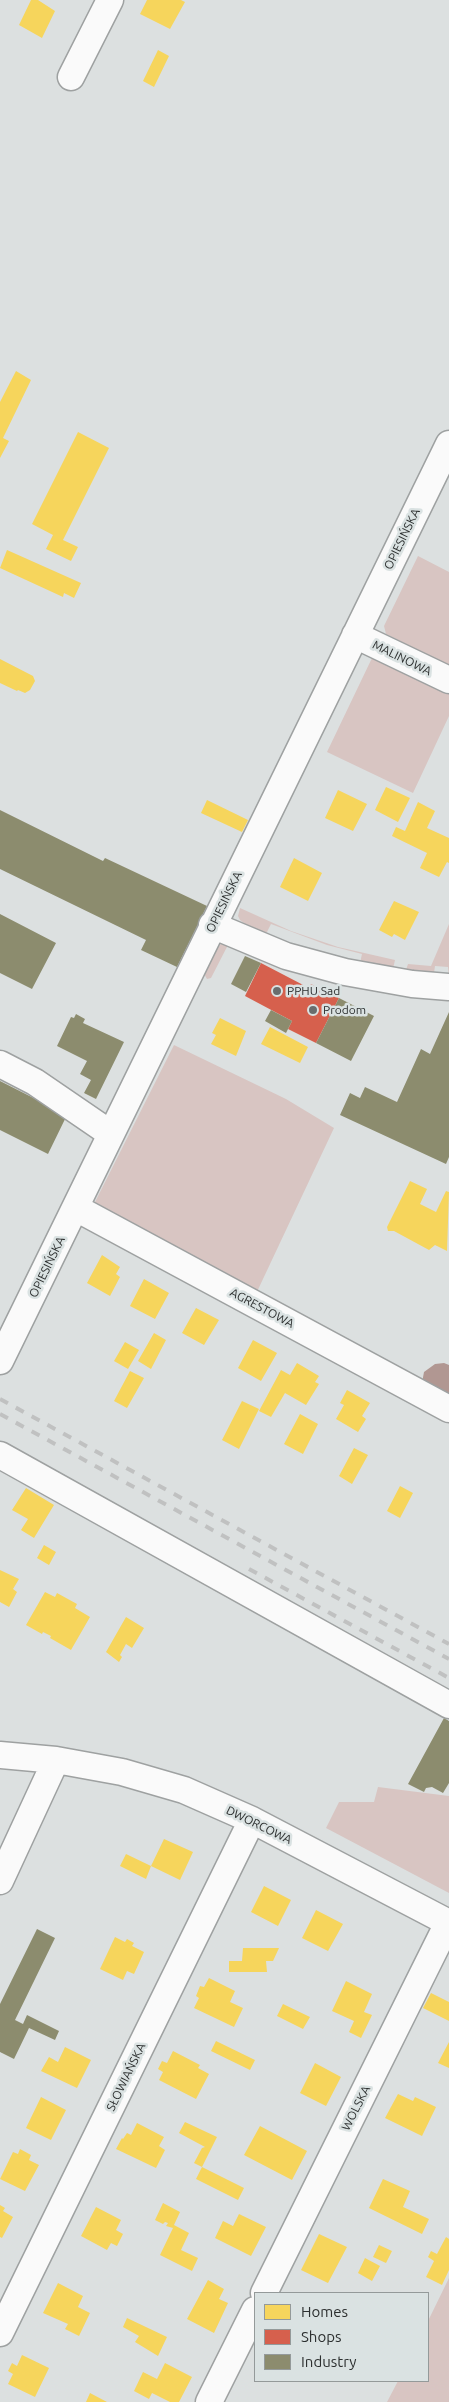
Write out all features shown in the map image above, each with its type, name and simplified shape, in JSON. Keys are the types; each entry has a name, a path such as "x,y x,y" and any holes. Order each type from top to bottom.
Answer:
{"street":[{"path":"71,77 110,0"},
{"name":"OPIESIŃSKA","path":"0,1361 449,444"},
{"name":"MALINOWA","path":"355,635 449,680"},
{"path":"212,925 286,956 345,972 412,984 449,988"},
{"path":"0,1064 36,1082 112,1134"},
{"name":"AGRESTOWA","path":"76,1208 449,1409"},
{"path":"0,1455 449,1705"},
{"name":"DWORCOWA","path":"0,1755 56,1760 122,1772 184,1790 252,1820 449,1923"},
{"path":"0,1881 56,1760"},
{"name":"SŁOWIAŃSKA","path":"0,2333 252,1820"},
{"name":"WOLSKA","path":"264,2292 449,1923"},
{"path":"209,2402 254,2312"}],"shaded area":[{"path":"418,556 449,572 449,666 386,634 384,626"},
{"path":"372,658 449,693 449,716 413,793 327,752"},
{"path":"240,908 291,931 338,947 395,960 393,969 360,963 362,954 327,945 271,924 267,932 261,936 240,920 238,916"},
{"path":"449,924 449,977 448,967 435,966 434,973 430,976 406,970 408,964 431,966"},
{"path":"229,943 211,978 207,979 203,972 215,950 221,944"},
{"path":"174,1045 286,1099 334,1128 255,1296 93,1206"},
{"path":"444,1363 449,1365 449,1402 422,1383 424,1372 435,1364"},
{"path":"378,1787 449,1796 449,1893 326,1828 339,1802 374,1802"},
{"path":"449,2278 449,2402 387,2402 397,2382 429,2382 429,2319"}],"building: Homes":[{"path":"31,0 38,0 55,11 42,38 19,25"},
{"path":"147,0 181,0 185,2 170,29 140,14"},
{"path":"158,50 169,56 154,87 143,81"},
{"path":"16,371 31,380 3,438 9,441 0,458 0,402"},
{"path":"78,432 109,448 63,540 78,547 71,561 46,549 53,535 32,524"},
{"path":"7,550 81,583 74,598 64,593 63,597 0,568"},
{"path":"0,659 33,676 35,681 30,690 25,693 0,683"},
{"path":"386,787 410,798 398,822 375,810"},
{"path":"338,790 367,804 353,831 325,818"},
{"path":"207,800 248,820 242,832 201,813"},
{"path":"418,802 435,811 427,828 449,838 449,863 447,862 439,877 420,868 427,853 392,836 396,827 405,831"},
{"path":"294,858 322,873 308,901 280,887"},
{"path":"394,901 419,912 405,940 394,934 392,937 379,930"},
{"path":"220,1018 246,1031 236,1056 211,1044 216,1035 212,1033"},
{"path":"270,1027 308,1047 300,1063 261,1044"},
{"path":"410,1181 427,1189 420,1204 436,1212 446,1191 449,1192 447,1251 435,1245 429,1250 394,1231 388,1231 387,1227"},
{"path":"102,1255 120,1267 116,1274 120,1277 110,1296 87,1283"},
{"path":"144,1279 169,1293 155,1319 130,1306"},
{"path":"196,1308 219,1320 204,1345 182,1333"},
{"path":"154,1333 166,1340 151,1369 138,1361"},
{"path":"253,1340 277,1353 261,1381 238,1368"},
{"path":"125,1342 139,1350 128,1369 114,1361"},
{"path":"297,1363 319,1376 315,1382 319,1384 306,1405 285,1393 271,1417 259,1411 281,1370 290,1375"},
{"path":"130,1371 144,1378 127,1408 114,1401"},
{"path":"347,1390 370,1403 362,1416 366,1419 358,1432 336,1419 344,1405 340,1403"},
{"path":"242,1401 259,1409 239,1449 222,1440"},
{"path":"300,1414 318,1424 303,1454 284,1444"},
{"path":"354,1448 368,1455 352,1484 339,1476"},
{"path":"400,1486 413,1493 400,1518 387,1511"},
{"path":"26,1488 54,1505 34,1538 21,1530 28,1519 12,1510"},
{"path":"44,1545 56,1552 49,1565 37,1558"},
{"path":"0,1570 19,1579 13,1589 17,1592 9,1607 0,1602"},
{"path":"45,1592 55,1597 57,1593 77,1604 75,1608 90,1617 71,1650 50,1638 51,1636 43,1632 42,1634 26,1625"},
{"path":"126,1617 144,1628 132,1648 126,1644 120,1655 122,1657 119,1662 106,1652"},
{"path":"164,1839 193,1852 180,1880 151,1866"},
{"path":"126,1854 151,1866 146,1879 120,1866"},
{"path":"264,1886 291,1900 278,1926 251,1912"},
{"path":"316,1910 343,1924 328,1951 302,1938"},
{"path":"115,1937 125,1942 127,1939 134,1943 132,1946 144,1952 134,1974 127,1971 123,1980 100,1969"},
{"path":"243,1948 279,1948 273,1961 266,1961 267,1972 229,1972 229,1961 242,1961"},
{"path":"209,1978 235,1991 230,2002 243,2008 234,2027 194,2008 199,1998 196,1996 200,1986 204,1987"},
{"path":"346,1981 372,1994 364,2012 372,2015 361,2038 349,2032 354,2021 332,2011"},
{"path":"431,1993 449,2002 449,2021 423,2008"},
{"path":"283,2004 310,2017 303,2029 277,2016"},
{"path":"216,2041 255,2060 250,2070 211,2051"},
{"path":"449,2042 449,2068 438,2063"},
{"path":"65,2047 91,2060 77,2088 41,2071 49,2057 58,2062"},
{"path":"173,2051 200,2065 198,2068 209,2074 196,2099 159,2080 163,2072 158,2069 162,2061 167,2063"},
{"path":"315,2063 341,2077 326,2106 300,2093"},
{"path":"398,2094 413,2101 415,2097 436,2107 422,2136 385,2118"},
{"path":"41,2097 66,2110 51,2140 26,2128"},
{"path":"185,2122 217,2137 202,2167 194,2163 202,2148 205,2147 179,2133"},
{"path":"137,2123 164,2137 159,2146 165,2150 156,2168 116,2149 127,2133 131,2135"},
{"path":"260,2126 307,2151 292,2180 244,2155"},
{"path":"20,2149 31,2155 29,2160 39,2165 25,2191 0,2179 13,2152 18,2154"},
{"path":"202,2167 244,2188 238,2200 196,2179"},
{"path":"383,2179 410,2191 403,2207 429,2219 422,2234 369,2208"},
{"path":"163,2203 180,2212 174,2225 189,2233 181,2250 198,2258 192,2271 160,2255 173,2228 166,2226 168,2223 165,2222 163,2224 155,2220"},
{"path":"0,2205 5,2208 3,2211 13,2217 2,2238 0,2237"},
{"path":"96,2207 121,2220 116,2230 123,2234 117,2246 111,2243 107,2250 81,2236"},
{"path":"239,2214 266,2227 251,2256 215,2238 223,2221 233,2226"},
{"path":"319,2234 347,2247 328,2283 301,2270"},
{"path":"446,2237 449,2239 449,2270 442,2285 426,2277 434,2261 428,2257 431,2251 437,2254"},
{"path":"379,2245 392,2251 386,2263 373,2257"},
{"path":"365,2258 380,2266 372,2281 358,2273"},
{"path":"208,2280 224,2289 219,2299 228,2303 214,2333 187,2319"},
{"path":"58,2283 83,2296 78,2307 90,2313 79,2336 65,2329 68,2324 43,2313"},
{"path":"127,2318 167,2337 158,2356 135,2342 139,2336 123,2327"},
{"path":"22,2355 49,2368 35,2397 8,2384 13,2374 8,2371 12,2363 17,2366"},
{"path":"165,2363 192,2377 179,2402 170,2402 152,2393 149,2399 134,2391 143,2372 157,2379"},
{"path":"90,2393 107,2402 86,2402"}],"building: Shops":[{"path":"261,963 309,988 311,984 339,998 316,1043 288,1029 292,1021 245,996"}],"building: Industry":[{"path":"0,810 103,861 105,858 207,906 177,967 141,950 146,940 0,869"},
{"path":"0,914 56,943 32,989 0,973"},
{"path":"245,956 261,963 246,992 231,984"},
{"path":"339,998 374,1016 351,1061 316,1043"},
{"path":"271,1010 292,1021 286,1033 265,1021"},
{"path":"449,1012 449,1157 446,1164 340,1115 350,1093 360,1098 365,1087 397,1102 421,1049 430,1054"},
{"path":"76,1014 85,1019 83,1023 124,1042 96,1099 84,1093 91,1080 80,1074 87,1061 57,1046 71,1017 74,1018"},
{"path":"0,1081 67,1115 48,1154 0,1130"},
{"path":"444,1718 449,1721 449,1783 443,1793 432,1787 426,1788 424,1792 408,1784"},
{"path":"37,1929 55,1938 15,2020 23,2024 27,2015 59,2031 55,2040 29,2028 14,2059 0,2052 0,2004"}],"railway":[{"path":"0,1399 449,1644"},
{"path":"0,1414 449,1659"},
{"path":"249,1569 449,1678"}],"place":[{"name":"PPHU Sad","path":"277,991"},
{"name":"Prodom","path":"313,1010"}]}
